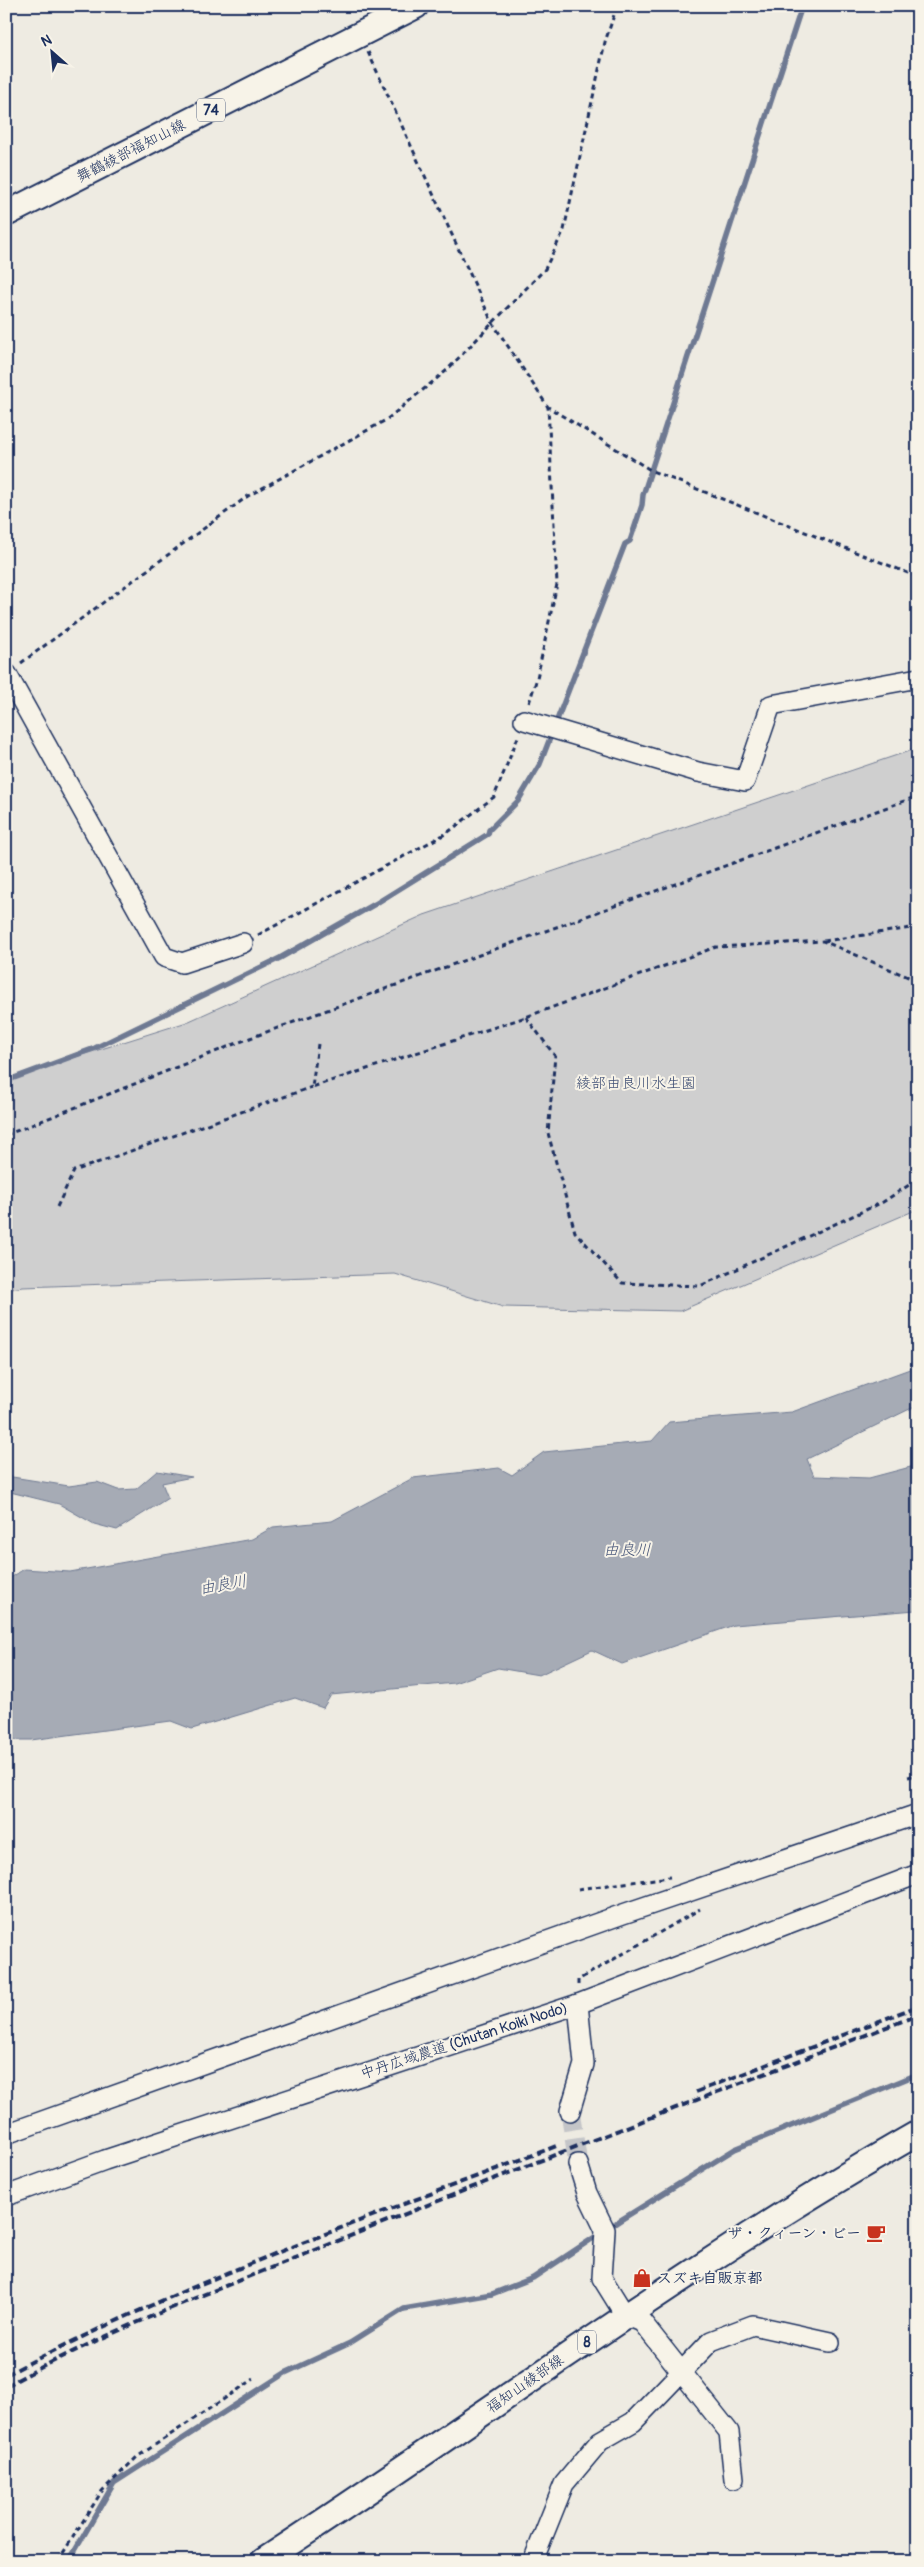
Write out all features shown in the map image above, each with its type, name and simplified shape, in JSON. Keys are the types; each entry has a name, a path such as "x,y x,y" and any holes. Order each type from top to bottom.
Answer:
{"main road":[{"name":"舞鶴綾部福知山線","path":"6,214 416,6"},
{"name":"福知山綾部線","path":"262,2561 398,2473 625,2315 874,2158 918,2134"}],"street":[{"path":"7,674 164,957 182,963 243,944"},
{"path":"524,720 698,772 745,781 771,705 918,678"},
{"path":"6,2134 623,1914 918,1814"},
{"name":"中丹広域農道 (Chutan Koiki Nodo)","path":"6,2196 105,2160 578,2004 918,1874"},
{"path":"570,2111 584,2064 578,2004"},
{"path":"578,2164 587,2193 605,2230 602,2278 625,2315 642,2322 729,2432 734,2479"},
{"path":"533,2561 564,2484 600,2441 633,2422 711,2341 753,2325 830,2342"}],"path":[{"path":"7,674 248,496 386,420 446,371 545,269 564,230 605,42 618,6"},
{"path":"358,34 376,68 492,322 548,407 652,471 918,577"},
{"path":"243,944 448,833 494,797 513,754 537,678 557,584 548,407"},
{"path":"6,1135 260,1034 918,796"},
{"path":"57,1207 74,1171 312,1086 526,1017 716,947 823,941 918,927"},
{"path":"823,941 918,981"},
{"path":"526,1017 555,1056 548,1133 574,1232 622,1283 700,1286 883,1202 918,1179"},
{"path":"312,1086 318,1044"},
{"path":"908,1777 918,1775"},
{"path":"58,2561 102,2491 137,2457 254,2379"}],"green space":[{"name":"綾部由良川水生園","path":"918,748 918,1209 680,1311 503,1307 395,1274 23,1287 6,1290 6,1079 187,1022 424,915"}],"water":[{"name":"由良川","path":"918,1366 918,1405 807,1459 814,1476 869,1478 918,1465 916,1610 734,1625 622,1664 592,1650 539,1675 498,1668 454,1683 331,1695 323,1708 295,1698 192,1729 171,1721 31,1740 6,1740 6,1581 24,1569 70,1572 252,1539 273,1527 332,1521 413,1478 499,1468 512,1475 544,1452 652,1441 669,1422 792,1412"},
{"path":"157,1471 192,1477 162,1483 168,1498 117,1530 94,1524 59,1504 6,1491 6,1476 69,1486 97,1482 118,1490 136,1489"}],"waterway":[{"path":"6,1081 95,1048 280,958 375,904 488,834 489,830 518,801 540,764 625,544 630,541 642,505 643,495 802,6"},
{"path":"69,2561 114,2483 285,2373 350,2343 404,2309 492,2294 533,2278 619,2221 735,2149 918,2074"}],"tunnel":[{"path":"570,2111 578,2164"}],"railway":[{"path":"696,2092 918,2006"},
{"path":"6,2386 91,2343 222,2287 425,2206 918,2015"},
{"path":"6,2375 73,2341 210,2280 559,2145"}],"place":[{"name":"ザ・クィーン・ビー","path":"876,2233"},
{"name":"スズキ自販京都","path":"642,2278"}]}
